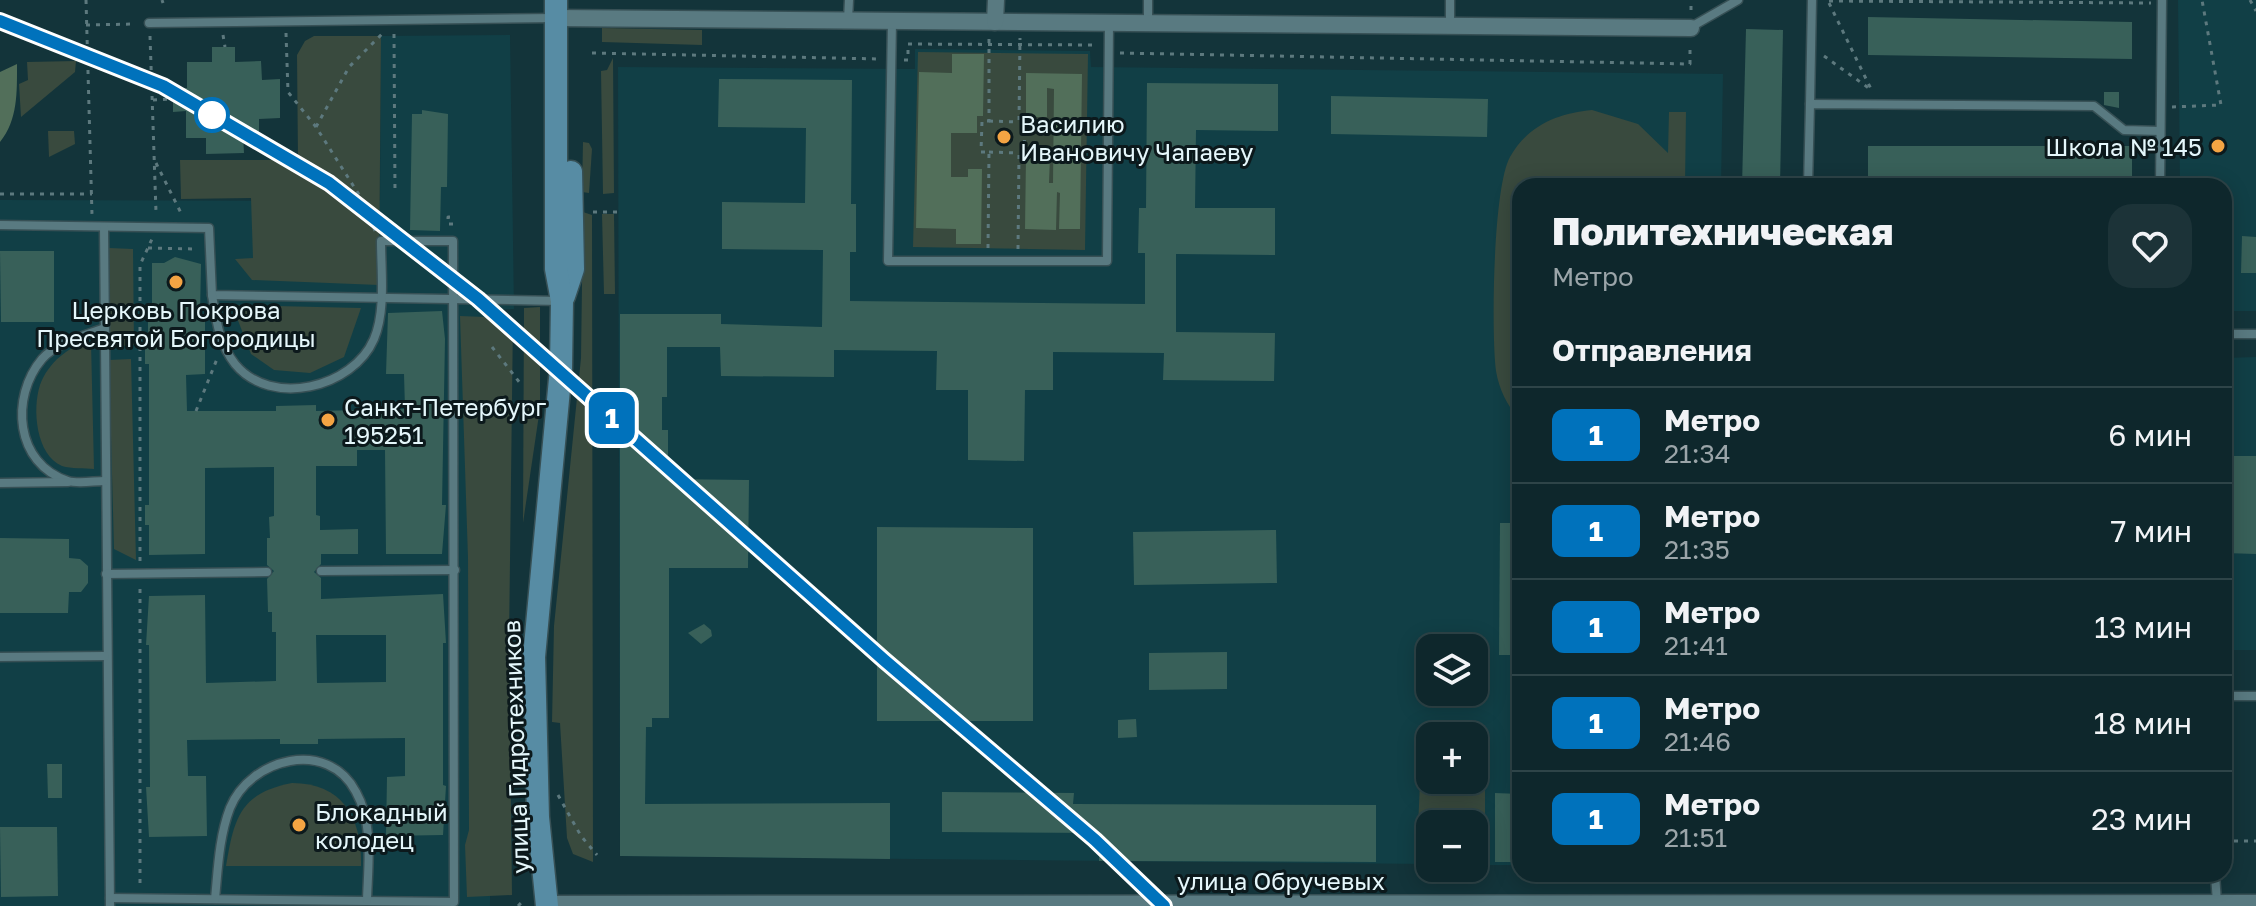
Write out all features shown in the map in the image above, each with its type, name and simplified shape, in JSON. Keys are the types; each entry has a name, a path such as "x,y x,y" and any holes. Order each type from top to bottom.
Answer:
{"street":[{"path":"992,22 996,0"},
{"path":"562,9 848,21 1691,28"},
{"name":"улица Гидротехников","path":"546,905 538,817 534,657 561,368 562,301 556,269 562,9"},
{"name":"улица Обручевых","path":"546,905 2256,903"}],"lane":[{"path":"848,21 849,0"},
{"path":"1148,0 1148,23"},
{"path":"1450,0 1450,26"},
{"path":"1691,28 1738,0"},
{"path":"1808,178 1812,0"},
{"path":"2160,178 2162,2"},
{"path":"149,23 394,22 562,9"},
{"path":"892,21 888,261 988,262 1107,261 1109,23"},
{"path":"1810,104 2094,106 2124,130 2160,131"},
{"path":"0,225 209,228 212,295 219,333 236,366 261,384 305,387 342,377 361,360 375,337 380,297 381,241 453,241 454,902 140,897 110,902 102,329 104,227"},
{"path":"212,295 562,301"},
{"path":"68,482 36,461 22,433 23,393 43,358 69,342 102,329"},
{"path":"2232,334 2256,334"},
{"path":"0,483 104,481"},
{"path":"321,571 455,570"},
{"path":"106,574 267,572"},
{"path":"0,657 105,656"},
{"path":"2232,696 2256,696"},
{"path":"215,899 222,834 231,805 253,774 278,762 311,760 335,768 355,789 363,807 368,837 367,900"},
{"path":"2216,882 2217,903"}],"path":[{"path":"86,0 93,226"},
{"path":"2161,107 2221,105 2202,0"},
{"path":"2250,0 2256,11"},
{"path":"1871,89 1828,1 2162,2"},
{"path":"285,22 288,92 316,127 363,201 366,216 381,241"},
{"path":"316,127 349,67 394,22"},
{"path":"394,22 395,193"},
{"path":"989,121 992,22"},
{"path":"1019,122 1020,22"},
{"path":"140,897 140,265 156,228 149,23"},
{"path":"86,25 131,24"},
{"path":"592,53 908,60 908,44 1020,44 1097,45 1097,53 1690,64 1691,28"},
{"path":"222,31 225,47"},
{"path":"1811,47 1892,104"},
{"path":"152,100 173,99"},
{"path":"982,121 989,121 1025,122 1024,153 981,152 982,121"},
{"path":"988,262 989,152"},
{"path":"1018,262 1019,153"},
{"path":"154,159 190,228"},
{"path":"0,194 92,194"},
{"path":"593,212 618,212"},
{"path":"453,217 448,217 448,224 453,224"},
{"path":"492,347 520,383"},
{"path":"196,411 218,355"},
{"path":"558,794 581,836 597,855"},
{"path":"2232,841 2256,841"}],"shaded area":[{"name":"Школа № 145","path":"2178,0 2256,0 2256,311 2232,311 2232,178 2180,178"},
{"path":"510,35 514,309 491,310 490,906 0,906 0,200 380,201 381,36"},
{"path":"915,49 1090,51 1091,67 1723,74 1721,178 1512,178 1512,865 1488,865 1488,810 1416,810 1416,864 620,856 618,67 915,69"},
{"path":"2256,357 2256,650 2232,650 2232,358"}],"green space":[{"path":"602,28 702,30 702,45 602,42"},
{"path":"314,36 381,36 379,285 252,280 235,259 253,258 251,198 181,199 180,160 298,160 297,55 305,41"},
{"path":"918,52 1088,54 1085,250 913,247"},
{"path":"952,54 984,54 983,116 977,116 977,133 951,133 951,177 968,177 968,169 982,169 981,244 956,244 956,229 916,228 919,72 952,73"},
{"path":"613,58 614,193 603,194 601,71 607,70"},
{"path":"76,61 75,72 21,117 19,84 28,80 27,62"},
{"path":"17,64 13,115 0,142 0,72"},
{"path":"1026,73 1082,74 1080,229 1059,229 1060,193 1057,192 1056,230 1025,229 1026,157 1050,157 1049,183 1053,183 1054,89 1047,88 1047,117 1026,117"},
{"path":"1592,110 1638,124 1668,153 1669,112 1686,112 1685,178 1512,178 1512,410 1501,391 1494,352 1495,261 1504,173 1510,157 1525,137 1534,129 1567,114"},
{"path":"48,131 74,131 75,144 49,157"},
{"path":"583,142 589,143 592,149 589,193 582,192"},
{"path":"583,212 592,215 593,862 573,854 567,838 560,723 552,722 554,626 581,358"},
{"path":"602,214 614,214 615,294 604,294"},
{"path":"109,248 133,249 134,345 110,347"},
{"path":"232,305 361,308 344,357 310,373 274,370 251,354"},
{"path":"540,307 540,408 523,523 524,308"},
{"path":"460,316 513,318 509,642 512,895 467,897 468,558"},
{"path":"91,342 94,469 66,467 46,452 38,430 36,406 40,385 54,363 67,351"},
{"path":"131,359 136,560 114,549 109,360"},
{"path":"292,783 324,789 346,806 358,833 361,866 226,866 232,834 242,810 261,793"},
{"path":"1419,794 1485,794 1485,810 1419,810"}],"building":[{"path":"1868,17 2132,22 2132,59 1868,55"},
{"path":"1746,29 1783,30 1780,178 1742,178"},
{"path":"212,47 235,47 235,62 261,61 262,80 280,79 280,118 259,119 259,134 243,135 244,153 206,154 206,138 186,138 186,111 173,112 173,88 187,88 187,62 212,62"},
{"path":"719,79 852,80 851,204 856,204 856,252 850,252 850,301 1145,304 1145,253 1138,253 1139,208 1146,208 1147,83 1278,84 1278,131 1196,130 1195,208 1275,208 1275,255 1176,254 1176,332 1275,333 1274,381 1163,380 1164,353 1053,352 1053,390 1025,390 1024,461 968,460 968,390 936,390 937,351 834,350 834,377 721,376 720,347 667,347 667,397 662,397 662,430 668,430 668,479 749,480 748,568 669,568 669,718 652,718 652,727 646,727 645,804 890,803 890,859 620,856 620,314 721,314 721,324 822,327 823,250 722,249 722,202 805,203 806,128 718,127"},
{"path":"2104,92 2119,92 2119,108 2104,105"},
{"path":"1331,96 1488,99 1487,137 1331,134"},
{"path":"422,110 448,114 447,187 441,187 440,231 410,230 412,114 422,114"},
{"path":"1868,146 2132,146 2132,178 1868,178"},
{"path":"2242,236 2256,237 2256,273 2241,273"},
{"path":"0,251 54,251 54,322 1,322"},
{"path":"175,257 201,264 200,314 205,314 205,374 186,375 187,411 276,411 276,406 316,405 316,411 405,409 404,374 386,374 388,313 442,311 445,339 442,505 446,505 442,554 386,554 385,450 357,450 357,466 316,466 316,515 320,516 320,530 358,529 358,554 321,554 321,564 314,572 321,578 321,599 443,594 446,643 443,643 443,785 446,786 443,835 386,836 387,777 405,776 405,738 318,739 318,744 280,744 280,739 187,740 188,776 206,776 207,836 149,837 146,787 150,787 149,645 146,645 149,596 205,595 206,683 276,681 276,632 272,632 272,612 268,612 267,579 274,571 267,565 267,538 270,538 269,517 274,516 274,467 205,468 205,554 149,555 145,505 149,505 149,364 145,364 145,342 148,342 148,314 152,314 152,263 164,263","holes":["316,635 386,635 386,682 317,683"]},
{"path":"2232,456 2256,456 2256,554 2232,553"},
{"path":"1500,523 1512,523 1512,655 1499,655"},
{"path":"877,527 1033,528 1033,721 877,721"},
{"path":"1276,530 1277,583 1134,585 1133,532"},
{"path":"0,538 69,539 69,558 80,559 88,566 88,583 81,592 69,592 68,613 0,613"},
{"path":"704,624 711,630 712,636 701,644 688,633"},
{"path":"1227,652 1227,689 1149,690 1149,653"},
{"path":"1136,719 1137,737 1118,738 1118,720"},
{"path":"47,764 62,764 62,798 48,798"},
{"path":"942,792 1074,793 1073,804 1376,805 1376,862 1099,861 1099,833 942,832"},
{"path":"1495,793 1512,794 1512,862 1495,862"},
{"path":"0,827 57,827 58,896 1,897"}],"metro line":[{"name":"1","path":"0,21 163,86 329,183 478,299 884,660 1095,840 1164,906"}],"place":[{"name":"Василию Ивановичу Чапаеву","path":"1004,137"},
{"name":"Школа № 145","path":"2218,146"},
{"name":"Церковь Покрова Пресвятой Богородицы","path":"176,282"},
{"name":"Санкт-Петербург 195251","path":"328,420"},
{"name":"Блокадный колодец","path":"299,825"}]}
